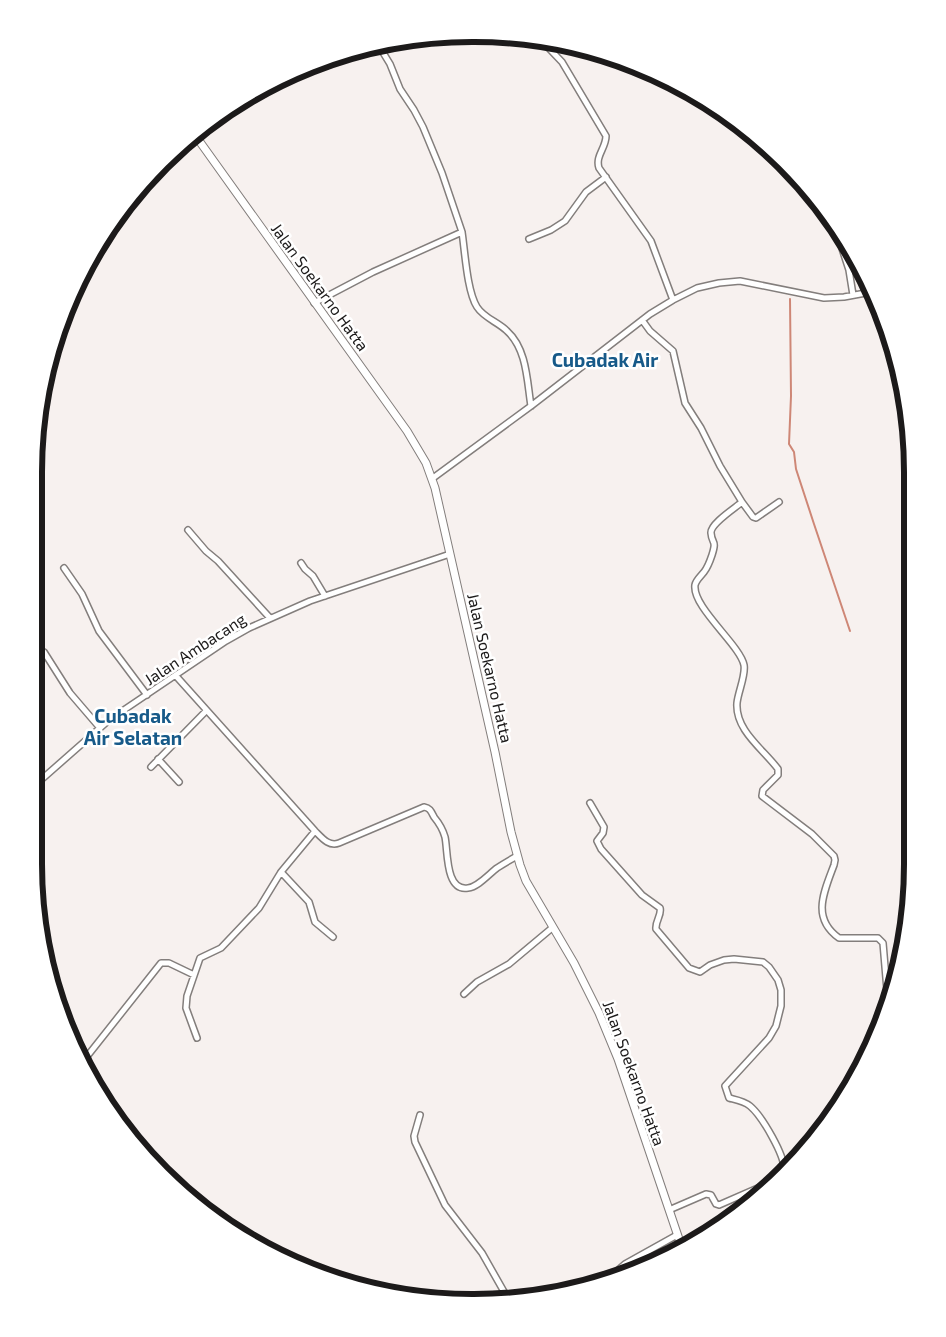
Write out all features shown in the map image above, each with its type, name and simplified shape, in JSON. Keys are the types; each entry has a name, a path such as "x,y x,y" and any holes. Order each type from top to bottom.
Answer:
{"street":[{"path":"550,50 562,62 606,136 597,162 599,168 651,241 673,300"},
{"path":"383,52 390,64 400,89 423,127 442,173 462,232 474,301 485,315 506,330 518,346 523,358 531,406"},
{"name":"Jalan Soekarno Hatta","path":"199,141 407,431 433,478 517,856 526,881 582,978 614,1050 679,1241"},
{"path":"529,239 552,230 565,221 586,192 606,177"},
{"path":"314,303 373,272 462,232"},
{"path":"844,255 849,270 853,296"},
{"path":"433,478 531,406 642,320 673,300 706,285 740,281 824,298 864,294"},
{"path":"642,320 650,331 673,351 685,403 701,428 720,466 753,517 756,518 779,502"},
{"path":"742,502 720,519 712,528 711,535 715,546 709,563 695,584 697,594 702,605 739,654 744,665 737,702 737,712 740,720 752,740 778,769 778,775 763,790 762,796 812,834 834,856 834,865 822,900 824,920 828,928 839,938 878,938 881,940 883,943 886,984"},
{"path":"188,530 270,618"},
{"name":"Jalan Ambacang","path":"42,779 100,728 135,702 226,641 270,618 325,596 450,554"},
{"path":"301,563 313,576 325,596"},
{"path":"64,568 82,594 96,626 147,695"},
{"path":"42,651 70,694 100,728"},
{"path":"176,676 315,831 329,844 335,845 395,820 417,808 428,808 444,835 449,871 454,880 464,888 476,885 496,869 517,856"},
{"path":"151,767 206,711"},
{"path":"158,759 180,782"},
{"path":"590,803 604,827 603,833 597,841 601,849 642,895 660,908 661,913 656,923 656,929 689,968 700,972 710,965 734,959 763,962 778,980 781,990 781,1006 776,1026 769,1038 725,1086 729,1098 750,1105 761,1118 783,1162"},
{"path":"197,1038 186,1008 187,996 200,958 226,944 263,903 281,872 315,831"},
{"path":"281,872 309,902 315,922 334,937"},
{"path":"464,994 477,982 509,964 552,928"},
{"path":"87,1055 161,963 169,963 194,975"},
{"path":"420,1115 414,1136 415,1142 433,1182 445,1205 482,1253 506,1294"},
{"path":"669,1210 706,1194 711,1195 716,1204 719,1205 756,1189"},
{"path":"619,1269 677,1235"}],"waterway":[{"path":"790,299 791,396 789,444 794,452 796,469 850,631"}],"district":[{"name":"Cubadak Air","path":"605,360"},
{"name":"Cubadak Air Selatan","path":"133,727"}]}
